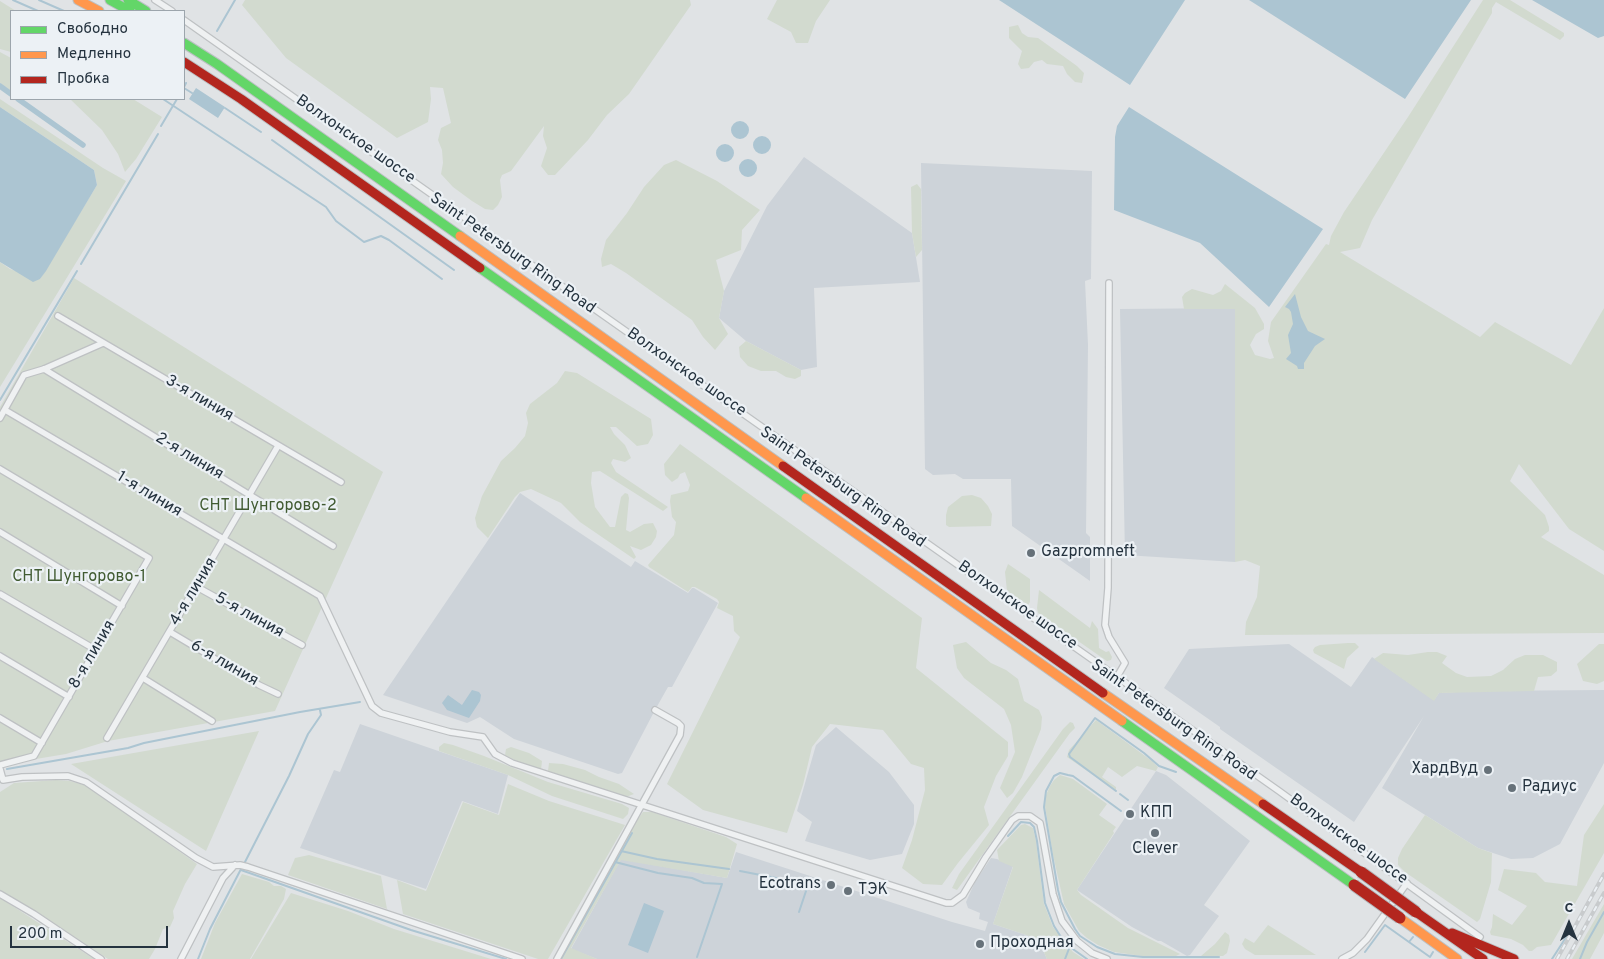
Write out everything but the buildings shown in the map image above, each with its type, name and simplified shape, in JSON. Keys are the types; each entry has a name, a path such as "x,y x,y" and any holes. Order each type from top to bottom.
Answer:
{"main road":[{"path":"78,0 97,10"},
{"path":"110,0 128,10"},
{"path":"128,0 144,10"},
{"path":"185,37 217,64"},
{"name":"Saint Petersburg Ring Road","path":"185,44 217,64 1482,959"},
{"name":"Saint Petersburg Ring Road","path":"185,63 242,99 1457,959"},
{"path":"1416,912 1450,932 1514,959"}],"street":[{"path":"155,0 170,10"},
{"name":"Волхонское шоссе","path":"185,21 1117,677 1480,937"},
{"path":"1109,283 1108,588 1105,625 1109,637 1125,663 1117,677"},
{"name":"3-я линия","path":"58,316 341,482"},
{"path":"0,418 24,376 103,343"},
{"name":"2-я линия","path":"44,369 334,546"},
{"name":"1-я линия","path":"5,410 320,596 372,706 381,713 434,728 482,737 500,758 640,805"},
{"name":"4-я линия","path":"107,738 225,540 278,446"},
{"name":"8-я линия","path":"0,469 149,558 32,758 0,764"},
{"path":"0,532 122,606"},
{"name":"5-я линия","path":"197,587 302,646"},
{"path":"0,594 96,650"},
{"name":"6-я линия","path":"170,632 259,685 278,694"},
{"path":"0,656 69,697"},
{"path":"142,678 212,721"},
{"path":"557,959 681,730 678,723 655,710"},
{"path":"0,718 42,743"},
{"path":"0,769 3,780 22,777 68,776 86,782 205,864 213,867 235,865 248,867 522,959"},
{"path":"640,805 946,903 952,903 963,895 986,857 1012,820 1018,816 1030,816 1040,823 1053,894 1062,922 1077,941 1092,953 1107,959"},
{"path":"181,959 223,878 235,865"},
{"path":"1342,959 1360,946 1407,883"},
{"path":"0,894 34,914 101,959"}],"shaded area":[{"path":"804,157 912,233 920,282 814,288 817,367 801,370 746,341 719,318 724,291 767,206"},
{"path":"921,163 1092,171 1091,279 1085,281 1088,345 1086,533 1090,537 1090,581 1012,526 1011,479 963,479 955,474 933,475 925,469"},
{"path":"1235,308 1235,562 1125,555 1120,309"},
{"path":"520,493 631,567 635,561 688,593 694,588 718,603 672,687 668,687 655,710 622,773 618,774 514,739 480,717 467,723 383,695"},
{"path":"1289,644 1351,687 1372,657 1434,700 1439,693 1473,691 1604,690 1604,763 1560,844 1533,858 1511,859 1478,848 1382,788 1424,716 1354,822 1164,688 1189,649"},
{"path":"360,724 508,775 498,814 462,801 426,889 300,848 334,770 340,772"},
{"path":"836,727 889,772 914,805 914,824 902,854 870,860 805,841 812,822 797,811 816,745"},
{"path":"1156,771 1166,775 1250,841 1204,905 1219,916 1190,955 1187,956 1132,927 1077,890"},
{"path":"736,852 985,931 988,922 979,919 980,913 968,908 966,902 975,882 991,858 997,859 1013,866 993,924 1038,939 1047,959 597,959 571,949 621,859 727,878"}],"green space":[{"path":"245,0 690,0 691,5 629,94 607,115 588,140 555,175 548,175 541,166 547,148 543,136 544,126 511,171 502,175 500,180 502,197 493,210 485,209 472,201 453,187 441,174 443,163 442,150 438,140 441,128 451,123 443,88 430,87 431,99 428,122 397,138 286,58 242,5"},
{"path":"777,0 830,0 816,21 808,43 796,43 791,32 767,19"},
{"path":"1483,0 1510,0 1564,33 1564,36 1560,40 1496,2 1492,8 1492,13 1372,220 1360,248 1340,252 1480,337 1495,322 1571,365 1604,308 1604,551 1569,529 1519,464 1510,481 1545,515 1549,531 1541,537 1604,575 1604,633 1245,635 1246,622 1257,597 1260,566 1245,560 1235,562 1235,309 1184,309 1182,297 1192,289 1213,295 1221,291 1225,284 1255,308 1264,324 1264,329 1256,334 1250,345 1255,355 1270,359 1274,358 1268,341 1271,322 1326,244 1329,245 1331,236 1344,212"},
{"path":"0,1 14,10 10,10 10,52 0,49"},
{"path":"1018,25 1022,33 1028,37 1038,38 1077,66 1084,73 1082,83 1075,82 1067,74 1063,66 1047,64 1042,60 1034,62 1029,68 1021,69 1018,64 1022,51 1009,38 1009,27"},
{"path":"0,52 10,57 10,90 0,83"},
{"path":"0,99 103,168 126,181 0,387 0,262 10,269 40,279 97,185 94,170 0,107"},
{"path":"71,100 135,100 162,117 136,159 125,172 118,154 102,130"},
{"path":"676,160 717,181 760,210 742,230 741,250 716,260 724,291 719,318 728,334 715,350 703,337 692,320 611,264 602,267 601,259 606,240 644,187 664,165"},
{"path":"917,184 921,189 922,250 916,257 912,233 911,187"},
{"name":"СНТ Шунгорово-2","path":"74,278 383,472 275,711 108,741 66,754 0,765 0,407"},
{"path":"746,341 801,370 801,376 795,379 786,377 776,371 761,371 748,366 740,357 739,347"},
{"path":"565,371 577,373 651,419 653,435 648,444 637,446 616,427 610,427 625,445 631,458 625,462 613,459 611,463 616,472 668,507 663,511 600,471 592,472 591,483 595,507 610,527 615,527 621,497 625,493 628,494 629,498 626,530 630,532 644,524 653,523 657,531 651,545 641,550 630,546 636,557 634,559 580,522 561,503 531,489 520,492 515,497 488,538 477,527 475,518 482,496 501,461 525,436 528,423 526,413 530,404 557,383"},
{"path":"680,444 922,618 916,668 1008,742 1008,756 996,776 984,807 989,825 942,885 923,884 902,868 912,840 925,790 924,768 911,764 883,730 830,724 812,747 803,785 787,833 703,810 667,784 740,637 734,631 733,616 717,608 719,602 717,599 695,587 692,587 688,592 648,565 674,535 676,522 672,517 671,495 688,491 690,485 685,472 672,482 665,475 664,464"},
{"path":"972,495 981,498 988,506 992,514 991,526 949,527 946,525 948,507 962,496"},
{"path":"1008,564 1030,579 1030,602 1028,605 1007,591 1005,572"},
{"path":"1039,590 1090,628 1092,621 1098,629 1099,648 1106,652 1109,651 1112,657 1111,660 1107,661 1038,613"},
{"path":"966,642 991,663 1006,670 1018,679 1024,701 1039,710 1042,717 1041,729 1022,777 1013,793 1007,798 1000,788 1015,752 1011,725 1004,709 964,678 957,668 953,645"},
{"path":"1355,643 1359,647 1347,658 1344,669 1314,653 1313,650 1320,645"},
{"path":"1599,644 1604,644 1604,681 1597,684 1583,681 1577,664"},
{"path":"1437,652 1447,656 1442,663 1456,673 1467,677 1491,676 1503,670 1515,659 1525,655 1543,655 1557,662 1557,671 1551,676 1538,677 1534,691 1439,693 1434,701 1374,659 1383,653 1408,655"},
{"path":"1096,720 1152,761 1158,767 1156,771 1137,766 1122,777 1108,767 1102,777 1116,787 1116,791 1067,757 1069,750"},
{"path":"1070,722 1073,723 1075,728 957,890 952,888 959,874 1063,729"},
{"path":"259,731 206,851 71,764"},
{"path":"444,743 484,756 548,782 622,804 629,808 628,814 623,819 552,796 508,775 439,751 439,747"},
{"path":"511,747 529,753 542,761 541,770 522,764 505,755 506,749"},
{"path":"549,763 563,764 585,770 619,784 634,794 626,797 548,771"},
{"path":"1060,775 1073,779 1107,804 1099,815 1116,827 1077,890 1081,895 1128,928 1180,954 1176,956 1142,956 1114,952 1098,945 1079,931 1064,904 1045,806 1046,795 1050,786"},
{"path":"70,781 87,786 197,864 185,884 173,911 174,918 170,927 163,929 149,959 108,959 37,912 0,891 0,792 14,783"},
{"path":"508,784 549,801 625,825 548,959 538,959 403,914 397,880 426,891 463,802 499,815"},
{"path":"1604,804 1604,853 1551,945 1537,947 1529,951 1523,945 1511,939 1491,935 1493,914 1512,925 1527,906 1498,890 1504,869 1536,873 1545,882 1577,886 1584,835"},
{"path":"643,812 652,812 726,837 737,844 727,878 621,860 571,948 597,959 561,959 619,851"},
{"path":"1425,815 1478,848 1492,853 1491,882 1480,919 1477,922 1405,872 1398,865 1398,858 1402,849"},
{"path":"1025,824 1033,828 1044,904 1053,927 1073,952 1084,959 1047,959 1038,939 993,924 1013,867 999,861 997,850 1021,825"},
{"path":"309,855 381,876 387,909 288,875 295,858"},
{"path":"242,874 269,882 274,886 281,886 286,889 284,899 250,959 201,959 215,923"},
{"path":"291,893 348,911 394,929 491,959 251,959"},
{"path":"0,898 8,903 94,959 0,959"},
{"path":"1604,904 1604,933 1590,959 1572,959"},
{"path":"1268,925 1316,955 1255,955 1245,949 1242,944 1245,938 1254,943"},
{"path":"1225,932 1229,935 1230,941 1227,953 1223,956 1201,956 1215,944"}],"water":[{"path":"999,0 1185,0 1130,85"},
{"path":"1249,0 1471,0 1405,99"},
{"path":"1532,0 1604,0 1604,36 1598,38"},
{"path":"196,88 225,107 218,118 189,99"},
{"path":"0,107 94,170 97,185 46,271 40,279 33,282 0,262"},
{"path":"1129,107 1323,229 1269,307 1200,243 1114,210 1115,137 1117,126"},
{"path":"740,121 747,123 749,130 747,137 740,139 733,137 731,130 733,123"},
{"path":"758,136 766,136 771,141 769,152 758,154 753,149 753,141"},
{"path":"721,144 729,144 734,149 732,160 721,162 716,157 716,149"},
{"path":"744,159 752,159 757,164 755,175 744,177 739,172 739,164"},
{"path":"1295,294 1301,317 1308,331 1325,339 1315,346 1304,363 1304,369 1298,369 1297,366 1286,359 1291,353 1288,335 1293,324 1291,312 1285,307"},
{"path":"472,690 479,692 481,695 480,701 469,718 447,710 442,703 448,695 462,705"},
{"path":"644,903 664,911 648,953 628,945"}],"waterway":[{"path":"13,0 36,10"},
{"path":"39,0 62,10"},
{"path":"217,31 235,0"},
{"path":"0,86 10,93"},
{"path":"185,89 192,93"},
{"path":"19,100 83,145"},
{"path":"165,100 326,207 336,221 364,242 381,236 442,279"},
{"path":"161,126 176,100"},
{"path":"225,108 261,132"},
{"path":"81,264 158,134"},
{"path":"272,140 454,270"},
{"path":"0,400 77,271"},
{"path":"7,769 128,748 144,743 300,712 360,702"},
{"path":"245,862 289,776 308,734 321,715 320,710"},
{"path":"1116,791 1070,757 1069,754 1095,718 1159,766 1176,772"},
{"path":"1121,811 1073,776 1060,773 1054,776 1046,791 1044,807 1058,890 1061,902 1075,929 1080,936 1097,947 1115,954 1143,957 1219,957"},
{"path":"1120,794 1128,800"},
{"path":"1008,836 1021,822 1030,823 1034,827 1045,903 1054,926 1070,947 1087,959"},
{"path":"561,959 632,833"},
{"path":"621,851 657,859 729,869"},
{"path":"615,862 658,873 692,878 704,883 722,884 697,957"},
{"path":"198,959 210,929 241,869"},
{"path":"241,870 411,930 506,959"},
{"path":"740,871 807,884 799,912"},
{"path":"1580,959 1604,912"},
{"path":"1365,952 1385,925 1430,957 1433,952"},
{"path":"1552,959 1572,928"},
{"path":"1409,942 1413,937"},
{"path":"1065,959 1070,946"}],"railway":[{"path":"1557,959 1604,874"},
{"path":"1567,959 1604,893"}],"traffic: fast":[{"path":"110,0 128,10"},
{"path":"128,0 144,10"},
{"path":"185,44 217,64 460,236"},
{"path":"480,268 806,498"},
{"path":"1122,721 1354,885"}],"traffic: slow":[{"path":"78,0 97,10"},
{"path":"460,236 783,466"},
{"path":"806,498 1122,721"},
{"path":"1103,693 1263,804"},
{"path":"1400,918 1457,959"}],"traffic: jam":[{"path":"185,63 241,99 480,268"},
{"path":"783,466 1103,693"},
{"path":"1263,804 1361,872"},
{"path":"1361,872 1416,912"},
{"path":"1354,885 1400,918"},
{"path":"1416,912 1483,959"},
{"path":"1452,933 1514,959"}],"place":[{"name":"Gazpromneft","path":"1031,553"},
{"name":"ХардВуд","path":"1488,770"},
{"name":"Радиус","path":"1512,788"},
{"name":"КПП","path":"1130,814"},
{"name":"Clever","path":"1155,833"},
{"name":"Ecotrans","path":"831,885"},
{"name":"ТЭК","path":"848,891"},
{"name":"Проходная","path":"980,944"}],"park label":[{"name":"СНТ Шунгорово-1","path":"79,578"}]}
